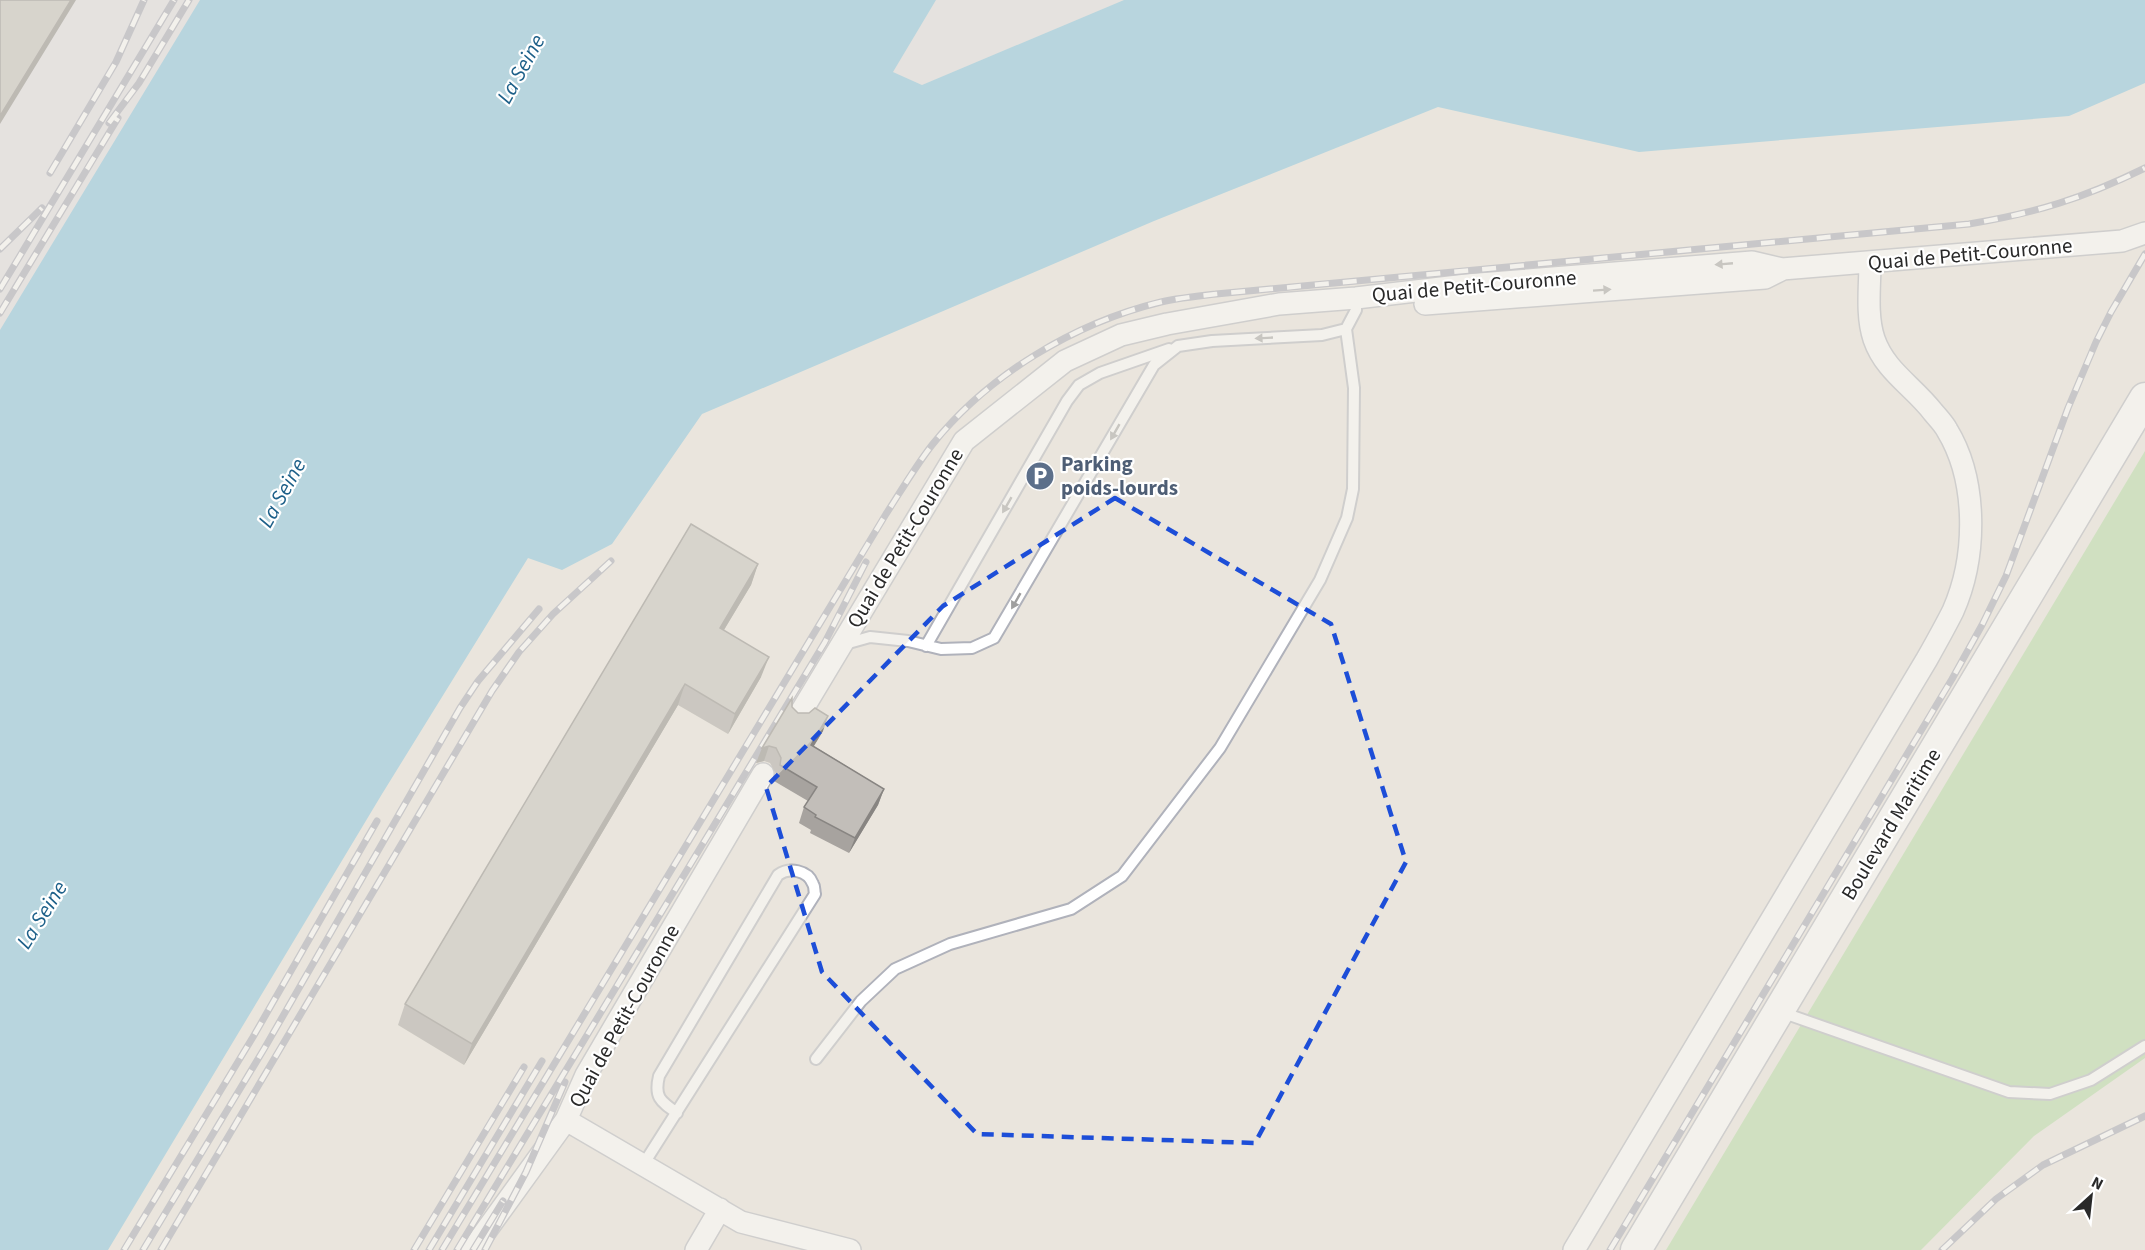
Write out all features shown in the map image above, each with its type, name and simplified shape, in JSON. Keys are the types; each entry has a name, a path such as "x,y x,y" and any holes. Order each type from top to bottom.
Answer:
{"street":[{"name":"Quai de Petit-Couronne","path":"798,717 964,441 1065,361 1121,335 1279,303 1356,304 1467,285 1752,262 1782,269 2122,241 2145,233"},
{"name":"Quai de Petit-Couronne","path":"2122,241 2145,251"},
{"path":"1574,1250 1927,659 1953,609 1962,581 1970,532 1967,488 1959,454 1947,429 1926,402 1899,378 1882,358 1873,336 1870,316 1870,262"},
{"name":"Boulevard Maritime","path":"1636,1250 2145,398"},
{"name":"Quai de Petit-Couronne","path":"472,1250 566,1120 586,1075 763,774"},
{"path":"566,1120 741,1222 850,1250"},
{"path":"696,1250 720,1209"}],"lane":[{"path":"816,1059 861,1001 895,969 951,944 1071,909 1122,876 1220,748 1320,580 1347,518 1353,489 1354,388 1346,329 1356,304"},
{"path":"926,646 1066,401 1079,385 1100,373 1178,346 1212,341 1322,335 1346,329"},
{"path":"840,646 870,637 908,641 941,649 972,648 994,638 1154,365 1178,346"},
{"path":"643,1165 677,1113 815,894 813,883 803,873 783,871 778,875 659,1076 656,1089 659,1098 677,1113"},
{"path":"1778,1011 2009,1092 2050,1094 2091,1080 2145,1046"}],"highlighted area":[{"path":"1115,498 1331,624 1406,862 1255,1143 977,1134 822,972 766,787 943,606"}],"shaded area":[{"path":"0,0 337,0 0,498"},
{"path":"936,0 1124,0 922,85 893,72"}],"green space":[{"path":"2145,451 2145,1058 2034,1136 1921,1250 1666,1250"}],"water":[{"name":"La Seine","path":"200,0 936,0 893,72 922,85 1124,0 2145,0 2145,83 2069,116 1639,152 1438,107 1154,221 702,414 612,544 562,570 528,558 382,794 108,1250 0,1250 0,330"}],"building":[{"path":"0,0 71,0 0,116"},
{"path":"691,524 758,564 720,628 769,657 735,714 685,684 472,1044 405,1004"},
{"path":"792,698 792,707 798,713 809,713 815,708 828,716 811,745 884,789 855,838 815,817 816,815 804,807 817,787 780,765 781,758 776,748 769,746 762,748"}],"railway":[{"path":"50,173 116,62 144,0"},
{"path":"0,289 174,0"},
{"path":"109,123 139,83 189,0"},
{"path":"0,313 118,118"},
{"path":"442,1250 914,470 932,445 979,396 1035,355 1096,323 1128,311 1175,299 1969,224 2016,215 2059,203 2101,188 2145,168"},
{"path":"0,249 42,208"},
{"path":"1610,1250 1952,679 1982,625 2006,576 2068,408 2096,342 2145,254"},
{"path":"161,1250 492,691 519,652 553,614 611,561"},
{"path":"457,1250 825,642 866,562"},
{"path":"143,1250 264,1049 460,708 478,681 539,609"},
{"path":"124,1250 253,1037 377,821"},
{"path":"429,1250 542,1061"},
{"path":"414,1250 524,1067"},
{"path":"485,1250 526,1172 565,1082"},
{"path":"1942,1250 1996,1199 2043,1165 2145,1116"},
{"path":"473,1250 503,1201"}],"place":[{"name":"Parking poids-lourds","path":"1040,476"}]}
